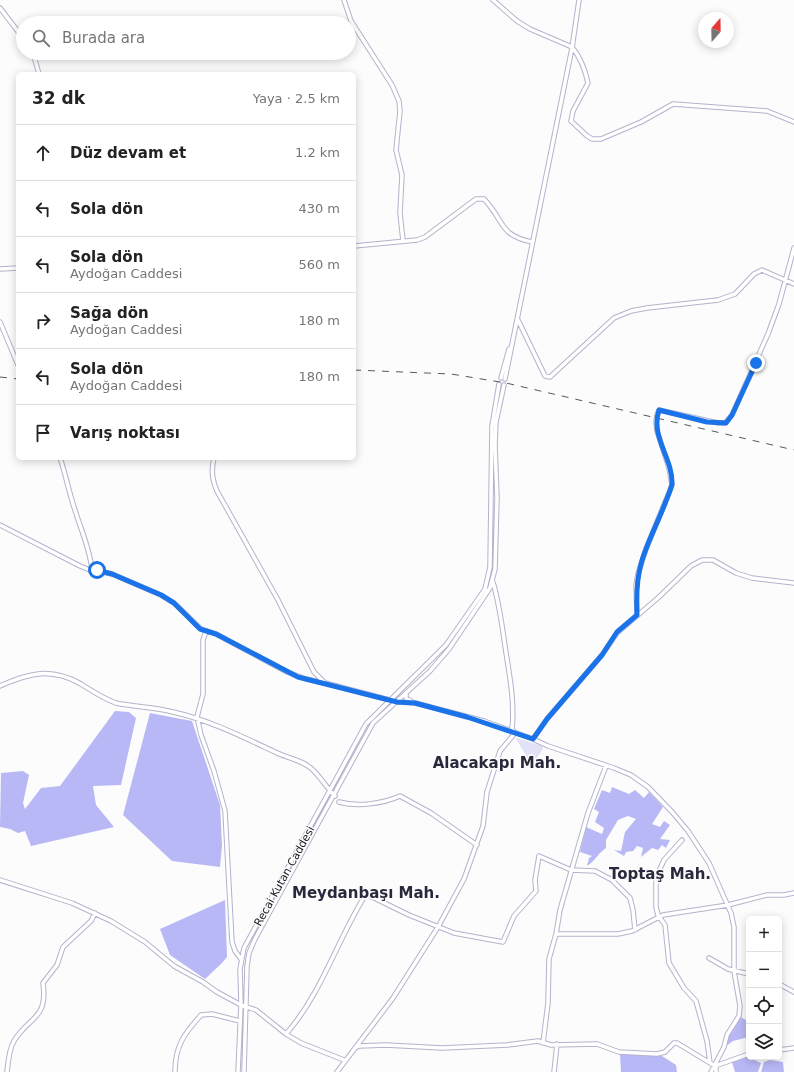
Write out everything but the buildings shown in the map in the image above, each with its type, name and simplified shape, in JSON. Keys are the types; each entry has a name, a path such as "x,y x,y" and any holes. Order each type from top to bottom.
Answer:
{"street":[{"path":"344,0 349,16"},
{"path":"493,0 517,21 530,29 572,47 584,66 588,83 573,111 571,121 592,139 601,139 619,132 673,104 767,111 794,122"},
{"path":"505,379 572,47 579,0"},
{"path":"0,8 16,29"},
{"path":"356,30 392,85 399,101 400,111 396,150 402,174 400,213 403,241"},
{"path":"35,60 38,72"},
{"path":"356,246 417,240 425,237 476,199 484,199 492,207 507,232 514,238 532,242"},
{"path":"637,615 636,585 638,574 646,548 672,485 669,468 657,431 656,422 659,410 707,422 726,423 732,415 756,363 779,304 784,280 794,248"},
{"path":"0,269 16,268"},
{"path":"517,319 545,376 550,377 614,318 631,311 718,300 735,294 754,274 762,270 794,284"},
{"path":"0,322 16,360"},
{"path":"501,378 516,327"},
{"path":"499,384 492,426 491,580 501,611 511,680 513,719 512,729 515,733"},
{"path":"491,580 496,497 496,422 504,385"},
{"path":"61,460 68,478 74,509 91,559 92,570"},
{"path":"214,460 211,470 212,478 217,491 278,600 314,672 325,683"},
{"path":"0,525 32,542 92,570 112,574 161,595 174,603 200,629 216,634 287,672 306,679 397,702 415,703 484,721 533,739 552,748 631,775 648,787 674,813 709,863 728,906 734,927 734,971 740,1006 739,1016 727,1035 724,1047 716,1065 711,1072"},
{"path":"533,739 547,719 602,655 617,632 691,566 702,560 713,560 736,573 752,578 794,583"},
{"name":"Recai Kutan Caddesi","path":"244,1072 247,1006 246,966 249,954 373,723 430,671 449,649 490,588 491,580"},
{"name":"Recai Kutan Caddesi","path":"238,1072 241,1005 241,958 244,948 331,791 366,724 446,645 491,580"},
{"path":"206,631 203,640 203,694 197,718 201,735 214,770 225,811 232,942 241,958"},
{"path":"0,686 26,676 44,672 78,683 110,701 125,705 171,711 197,718 234,732 276,753 300,762 313,770 338,801 349,804 368,804 389,801 400,796 431,812 477,845"},
{"path":"406,694 406,698 415,703"},
{"path":"337,1072 344,1060 393,998 438,927 464,879 483,826 487,792 500,751 515,733"},
{"path":"543,1042 548,1003 549,959 556,934 560,910 588,813 606,766"},
{"path":"682,840 664,860 656,882 656,907 667,936 669,963 684,988 696,1001 707,1041 710,1063"},
{"path":"286,1034 310,1002 350,920 366,894 454,933 503,942 514,916 536,891 535,880 539,856 571,870 595,870 612,880 630,898 634,910 635,930"},
{"path":"0,880 72,903 95,913 127,930 174,966 241,1005 256,1010 286,1034 300,1043 344,1060"},
{"path":"556,934 618,934 635,930 660,916 728,906 767,895 784,895 794,893"},
{"path":"7,1072 13,1042 38,1014 43,1005 45,996 43,983 57,965 63,947 91,920 95,913"},
{"path":"709,958 734,971 746,973"},
{"path":"782,986 794,992"},
{"path":"175,1072 175,1060 178,1046 192,1025 201,1015 212,1014 240,1021"},
{"path":"354,1048 360,1046 383,1045 442,1048 543,1042 557,1044 597,1044 619,1052 657,1054 665,1052 674,1043 677,1043 710,1063 716,1065 738,1056 746,1055"},
{"path":"554,1072 557,1044"},
{"path":"782,1050 794,1048"},
{"path":"716,1065 716,1072"}],"shaded area":[{"path":"115,711 129,712 136,718 121,785 93,786 96,805 114,827 31,846 25,831 18,833 10,829 0,827 1,773 23,771 29,775 23,803 25,809 41,788 60,786"},
{"path":"150,713 192,721 220,805 222,845 220,867 172,861 123,815"},
{"path":"517,738 542,746 543,749 534,762 529,760 516,739"},
{"path":"612,787 629,794 635,790 644,798 649,792 663,807 652,824 660,827 664,821 670,825 660,839 670,840 666,848 662,845 658,850 652,848 641,857 643,848 637,846 633,851 626,852 624,856 614,850 621,851 625,832 636,819 628,816 618,820 606,840 606,848 587,866 589,858 592,856 580,852 586,827 602,834 604,828 595,822 599,812 594,809 602,790 610,793"},
{"path":"225,900 227,957 205,979 170,955 160,929"},
{"path":"739,1016 746,1020 746,1038 733,1041 725,1047 727,1035"},
{"path":"620,1054 662,1056 676,1065 677,1072 621,1072"},
{"path":"746,1056 746,1060 755,1060 761,1063 758,1072 735,1072 732,1062"},
{"path":"770,1060 783,1062 784,1072 761,1072 764,1062"}],"railway":[{"path":"356,370 451,374 506,383 794,450"},
{"path":"0,377 16,379"}],"district":[{"name":"Alacakapı Mah.","path":"497,763"},
{"name":"Toptaş Mah.","path":"660,874"},
{"name":"Meydanbaşı Mah.","path":"366,893"}],"route":[{"path":"97,570 120,577 161,595 174,603 200,629 216,634 298,677 397,702 415,703 484,721 533,739 547,719 602,655 617,632 637,615 636,585 638,574 646,548 672,485 669,468 657,431 656,422 659,410 668,411 707,422 726,423 732,415 756,363"}]}
